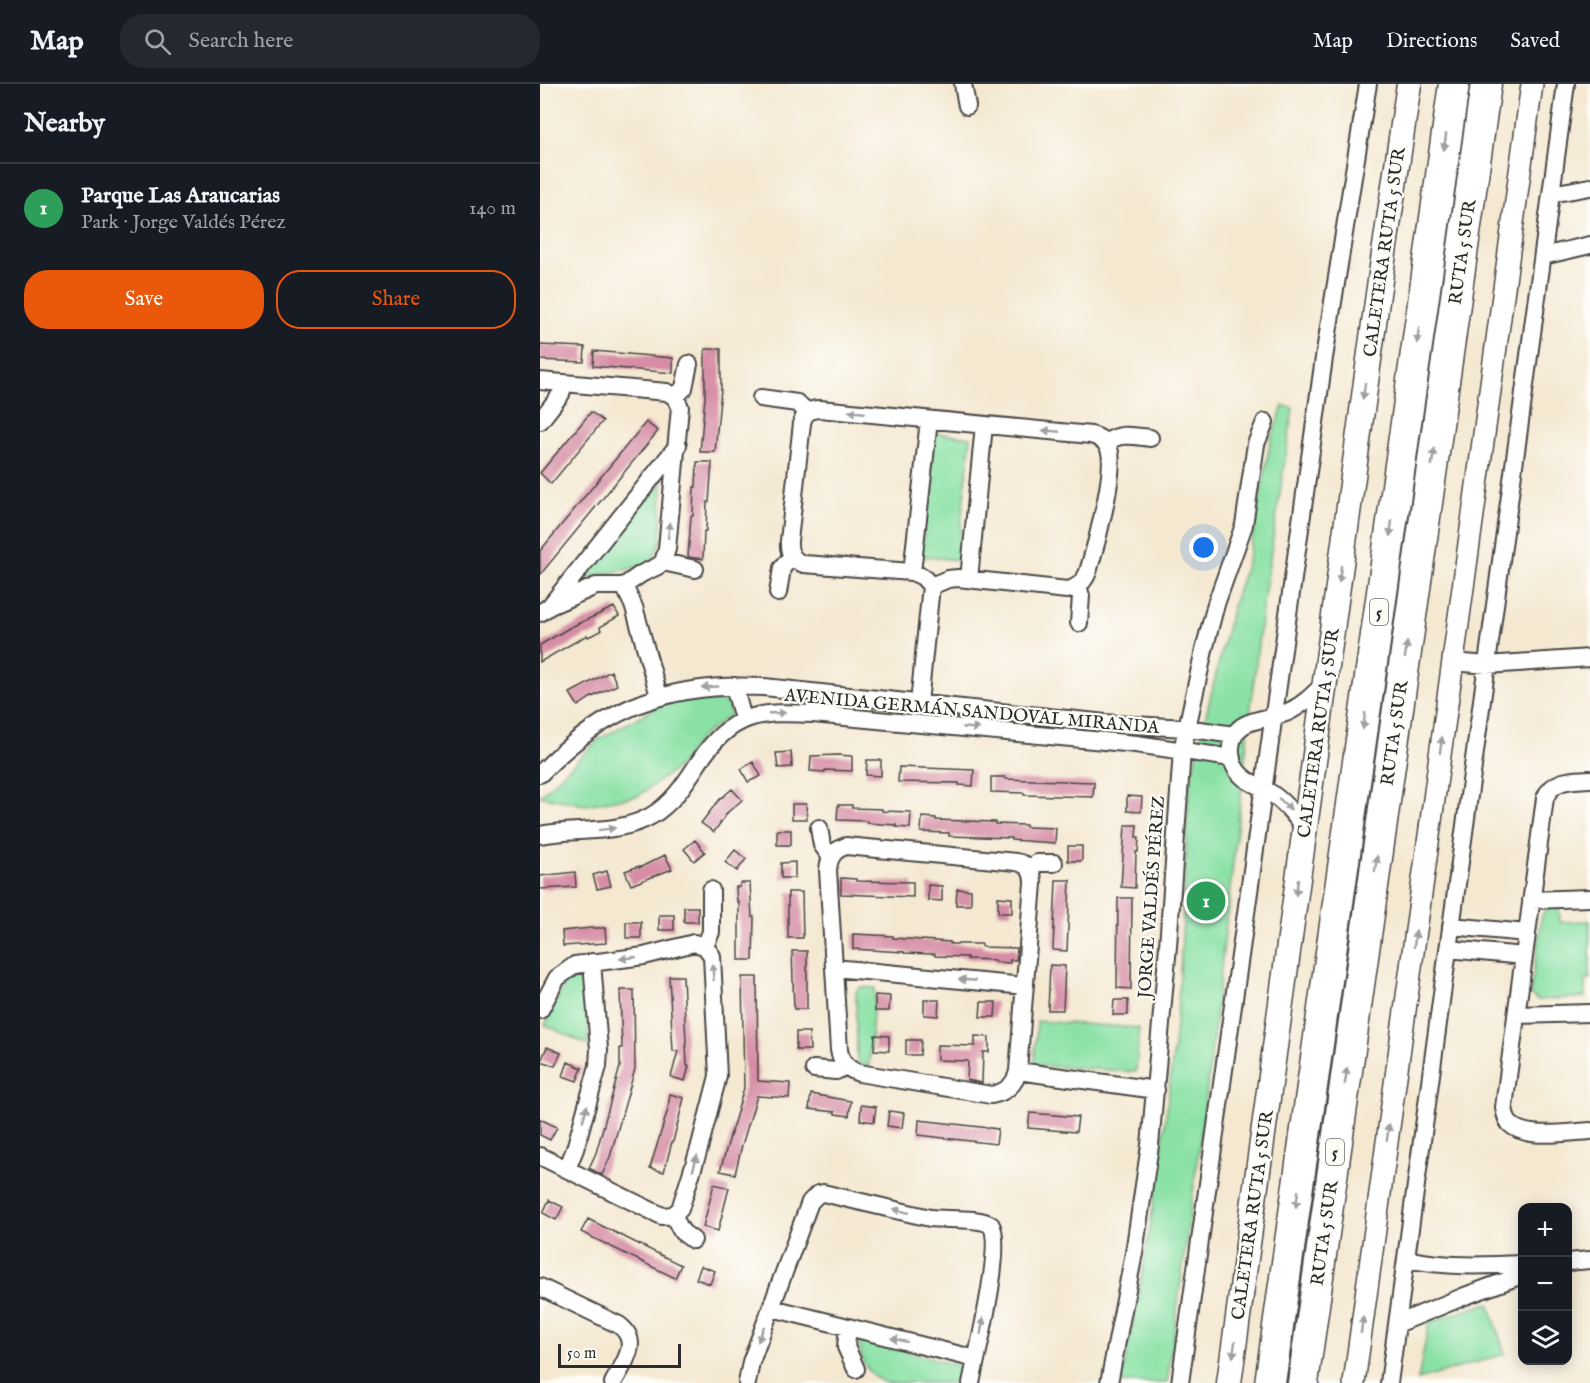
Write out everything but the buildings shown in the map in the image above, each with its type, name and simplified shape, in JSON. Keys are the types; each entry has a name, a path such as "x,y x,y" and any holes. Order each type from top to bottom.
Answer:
{"highway":[{"name":"RUTA 5 SUR","path":"1270,1383 1454,84"},
{"name":"RUTA 5 SUR","path":"1303,1383 1486,84"}],"main road":[{"name":"CALETERA RUTA 5 SUR","path":"1229,1383 1377,294 1409,84"}],"street":[{"path":"963,84 967,106"},
{"path":"1180,1383 1323,358 1368,84"},
{"path":"1354,1383 1532,84"},
{"path":"1389,1383 1566,84"},
{"path":"1551,194 1590,187"},
{"path":"1543,256 1590,245"},
{"path":"675,397 684,388 689,364"},
{"path":"540,381 663,391 675,397 680,407 667,549 663,562 624,586 578,583"},
{"path":"540,421 561,394 564,383"},
{"path":"761,398 797,403 808,412"},
{"path":"919,703 931,586 923,577 912,573 804,564 790,552 789,541 801,423 808,412 820,409 1091,435 1106,443 1110,454 1102,517 1086,578 1078,586 1067,590 969,579 948,579 931,586"},
{"path":"912,573 928,420"},
{"name":"JORGE VALDÉS PÉREZ","path":"1109,1383 1150,1145 1182,751 1216,604 1244,525 1256,444 1265,422"},
{"path":"969,579 984,425"},
{"path":"1106,443 1124,435 1150,438"},
{"path":"545,610 578,583 678,445"},
{"path":"655,474 666,476 674,484"},
{"path":"778,593 782,568 792,556"},
{"path":"663,562 695,569"},
{"path":"624,586 634,607 659,696"},
{"path":"1078,586 1081,596 1079,623"},
{"path":"1453,662 1487,665 1590,658"},
{"path":"1305,830 1284,803 1238,772 1232,758 1231,746 1238,729 1251,721 1291,711 1326,682"},
{"path":"734,686 743,719"},
{"name":"AVENIDA GERMÁN SANDOVAL MIRANDA","path":"540,774 567,748 625,711 659,696 684,690 734,686 764,687 1115,724 1186,728 1234,735"},
{"name":"AVENIDA GERMÁN SANDOVAL MIRANDA","path":"543,833 617,828 652,816 667,805 679,791 718,738 743,719 763,713 793,712 1022,733 1136,744 1232,758"},
{"path":"1022,733 1024,714"},
{"path":"1590,779 1564,781 1549,789 1545,798 1504,1107 1506,1119 1519,1130 1532,1134 1590,1131"},
{"path":"819,828 822,844 831,857"},
{"path":"853,846 1016,862 1029,868 1032,872 1033,883 1018,1071 1009,1089 991,1095 859,1073 846,1066 840,1056 828,870 831,857 840,848 853,846"},
{"path":"1029,868 1037,863 1054,863"},
{"path":"705,946 711,932 711,890"},
{"path":"1531,900 1590,898"},
{"path":"1451,926 1527,933"},
{"path":"540,1010 553,983 562,972 575,965 644,956 694,943 705,946 709,950 712,961 718,1076 683,1205 673,1215 667,1217 657,1214 540,1156"},
{"path":"1448,949 1524,956"},
{"path":"567,1169 577,1143 598,1066 592,962"},
{"path":"834,968 1025,986"},
{"path":"1516,1015 1590,1013"},
{"path":"814,1069 836,1071 846,1066"},
{"path":"1018,1071 1156,1090"},
{"path":"747,1383 751,1362 810,1202 818,1194 828,1193 930,1218 948,1221 981,1220 993,1228 995,1245 971,1383"},
{"path":"673,1215 682,1232 693,1240"},
{"path":"1406,1259 1448,1266 1518,1264"},
{"path":"1572,1262 1590,1260"},
{"path":"1397,1324 1518,1276"},
{"path":"540,1287 619,1325 627,1332 631,1343 629,1353 613,1383"},
{"path":"772,1308 976,1359"},
{"path":"848,1327 846,1347 856,1370"}],"green space":[{"path":"1283,406 1293,408 1262,610 1208,1082 1167,1383 1120,1383 1154,1205 1166,1115 1176,1025 1184,911 1188,798 1192,772 1232,609 1248,559 1271,439"},
{"path":"934,433 971,437 957,560 921,556"},
{"path":"662,480 661,540 651,564 582,579"},
{"path":"721,694 731,714 701,737 677,768 638,796 585,805 540,796 599,739 664,703"},
{"path":"1547,907 1559,908 1560,922 1590,921 1590,979 1585,979 1585,997 1538,1000 1530,995 1542,916"},
{"path":"573,975 581,975 587,982 588,1045 545,1025 566,980"},
{"path":"861,987 875,988 869,1067 857,1063 856,991"},
{"path":"1037,1021 1139,1028 1136,1072 1034,1065"},
{"path":"1489,1303 1505,1354 1418,1380 1429,1322"},
{"path":"861,1338 963,1367 967,1378 966,1383 885,1383 873,1375 865,1365 862,1359"}],"place":[{"name":"Parque Las Araucarias","path":"1206,901"}]}
